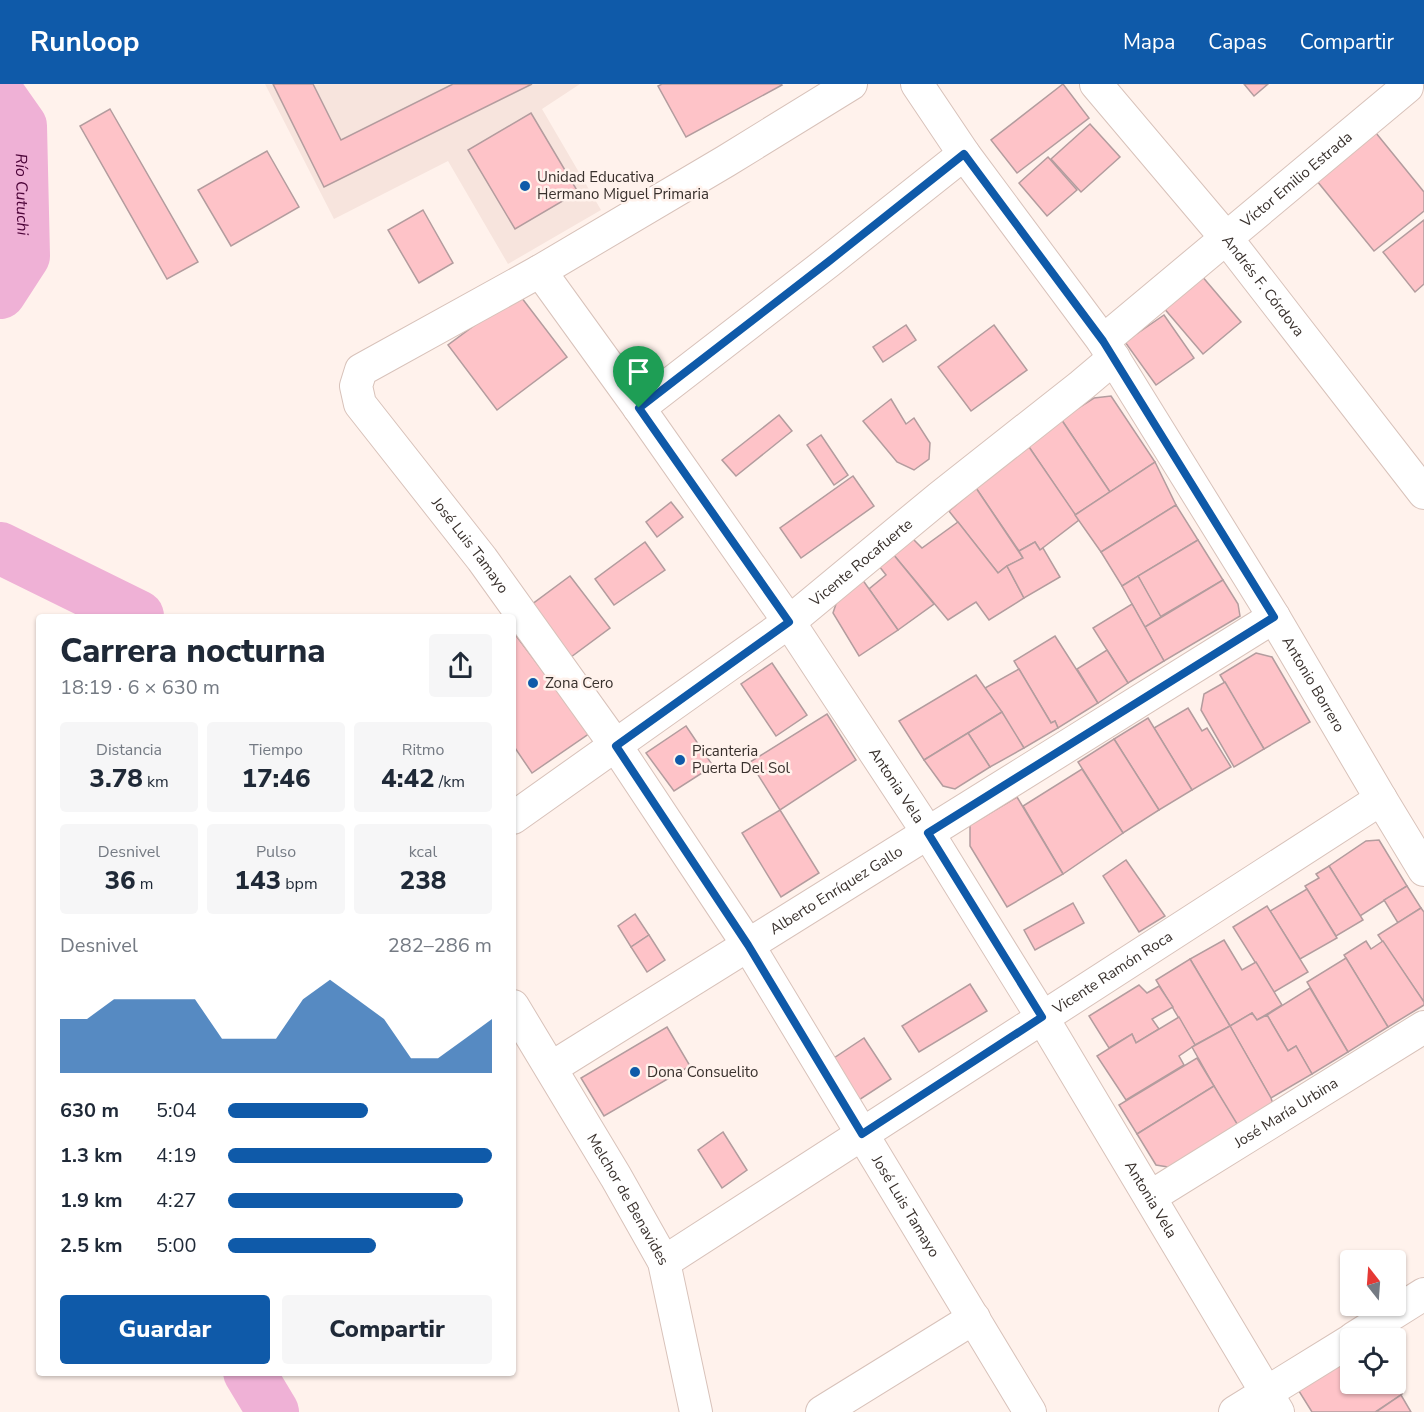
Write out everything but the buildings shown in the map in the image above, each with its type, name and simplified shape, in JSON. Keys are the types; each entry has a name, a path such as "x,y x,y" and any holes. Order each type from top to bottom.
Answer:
{"street":[{"name":"José Luis Tamayo","path":"850,84 726,161 540,271 361,370 356,386 360,404 482,559 616,746 748,945 1030,1412"},
{"name":"Antonio Borrero","path":"917,84 964,154 1108,349 1274,617 1424,870"},
{"name":"Andrés F. Córdova","path":"1096,84 1227,238 1424,493"},
{"name":"Víctor Emilio Estrada","path":"1108,349 1227,238 1411,93"},
{"path":"639,408 964,154"},
{"name":"Antonia Vela","path":"540,271 789,622 928,833 1042,1017 1272,1402"},
{"name":"Vicente Rocafuerte","path":"516,817 789,622 940,497 1083,385 1108,349"},
{"name":"Alberto Enríquez Gallo","path":"551,1068 1274,617"},
{"name":"Vicente Ramón Roca","path":"663,1262 1381,799"},
{"name":"Melchor de Benavides","path":"516,1011 616,1176 663,1262 696,1412"},
{"name":"José María Urbina","path":"1150,1197 1424,1027"},
{"path":"1370,1328 1424,1294"},
{"path":"822,1412 974,1318"},
{"path":"1235,1412 1272,1402 1340,1349"}],"shaded area":[{"name":"Unidad Educativa Hermano Miguel Primaria","path":"265,84 580,84 542,109 601,210 508,264 448,161 334,219"}],"waterway":[{"name":"Río Cutuchi","path":"0,96 21,126 24,256 0,293"},
{"name":"Río Cutuchi","path":"0,548 134,614"},
{"name":"Río Cutuchi","path":"251,1376 273,1412"}],"place":[{"name":"Unidad Educativa Hermano Miguel Primaria","path":"525,186"},
{"name":"Zona Cero","path":"533,683"},
{"name":"Picanteria Puerta Del Sol","path":"680,760"},
{"name":"Dona Consuelito","path":"635,1072"}],"route":[{"path":"964,154 1103,341 1274,617 928,833 1042,1017 862,1134 748,945 616,746 789,622 639,408 964,154"}]}
